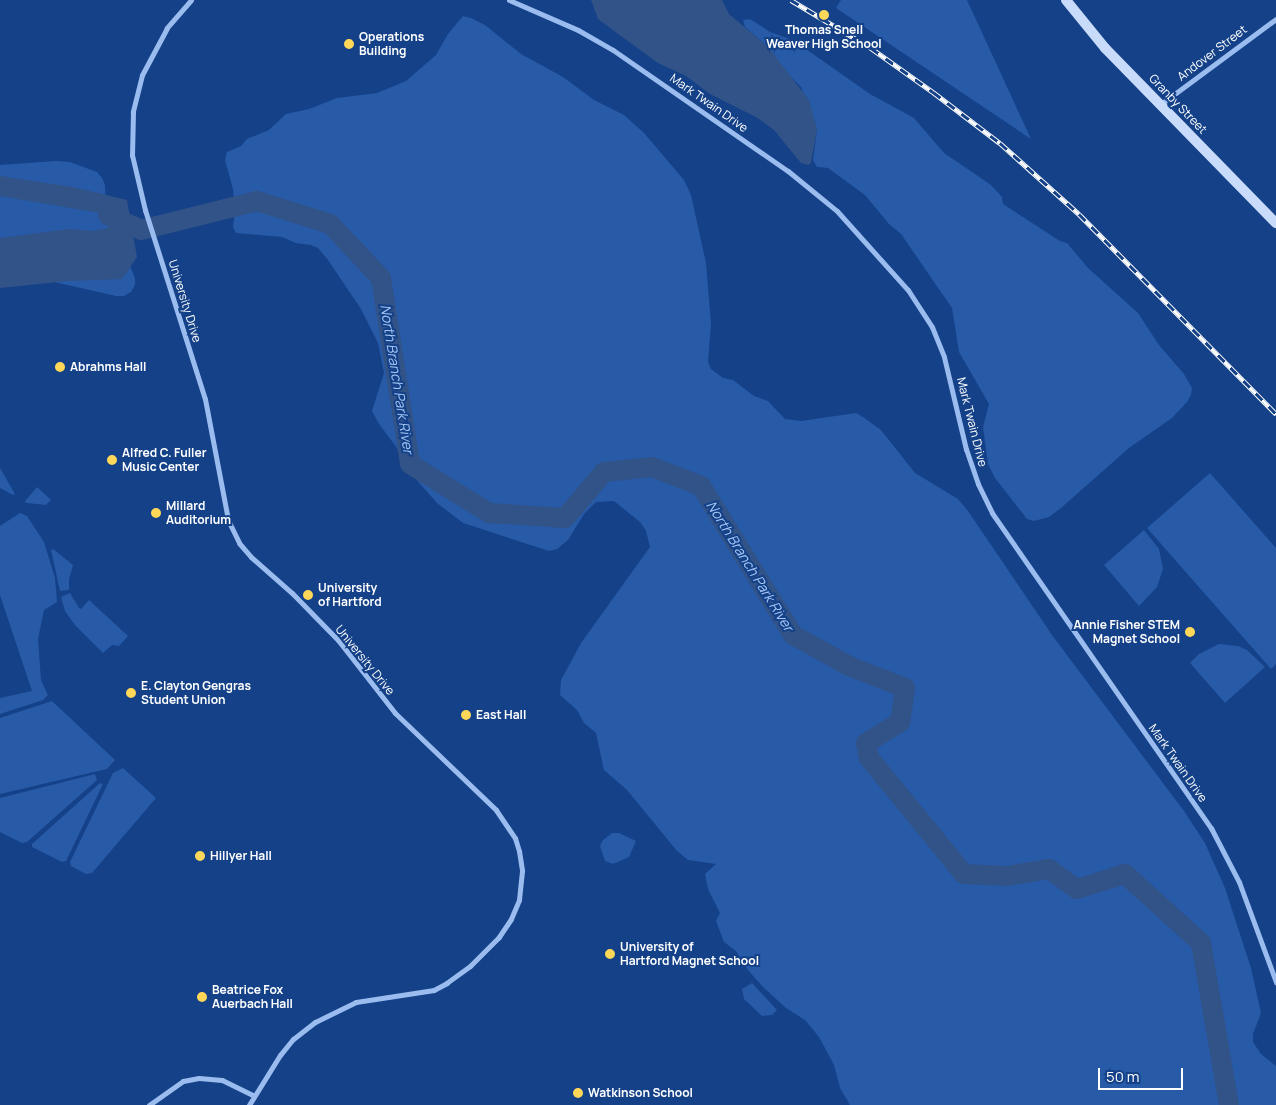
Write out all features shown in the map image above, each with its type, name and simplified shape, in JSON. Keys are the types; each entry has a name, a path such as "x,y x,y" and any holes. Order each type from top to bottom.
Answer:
{"main road":[{"name":"Granby Street","path":"1066,0 1105,48 1276,223"}],"street":[{"name":"University Drive","path":"190,0 174,18 157,43 144,70 136,99 131,134 132,155 145,210 205,399 227,517 236,537 251,557 292,593 338,640 395,713 496,810 510,828 518,847 522,864 520,893 511,919 500,937 470,966 447,984 431,991 372,998 325,1015 287,1046 253,1095 249,1105"},
{"name":"Mark Twain Drive","path":"509,0 578,30 613,50 788,171 837,211 908,290 926,318 944,357 966,448 978,484 992,513 1211,828 1238,882 1276,982"},
{"name":"Andover Street","path":"1161,104 1276,19"},
{"path":"149,1105 183,1081 199,1078 222,1080 253,1095"}],"shaded area":[{"path":"591,0 722,0 729,14 768,47 809,100 817,129 811,163 808,165 801,163 774,130 756,117 710,94 686,76 658,63 610,28 598,19"},
{"path":"841,0 967,0 1031,139 836,8"},
{"path":"463,16 485,25 521,54 563,77 594,100 624,115 644,133 684,180 691,195 706,263 711,324 708,362 711,369 723,378 733,380 754,396 768,401 785,419 801,421 856,413 881,430 915,473 958,499 968,511 1052,635 1184,811 1205,843 1225,888 1251,968 1261,1013 1253,1034 1253,1042 1261,1054 1276,1066 1276,1105 850,1105 840,1088 834,1065 819,1037 805,1020 786,1008 763,987 748,970 736,951 724,942 716,921 720,913 708,889 705,874 716,864 688,860 677,851 627,790 604,770 596,733 584,723 577,710 560,695 561,680 581,643 650,547 646,531 640,522 614,501 596,502 584,514 568,540 557,549 549,551 463,523 437,503 407,469 397,448 372,411 384,373 378,343 361,309 328,260 318,248 311,245 296,243 282,237 236,233 233,227 235,212 233,189 225,160 227,152 241,146 247,139 269,130 286,114 309,109 337,98 377,93 406,81 436,55 448,34"},
{"path":"750,19 770,32 793,40 870,94 914,118 944,153 991,185 1002,197 1003,204 1060,241 1067,243 1088,268 1138,313 1159,345 1184,374 1192,388 1187,402 1172,418 1129,448 1049,517 1034,521 1027,519 995,478 988,464 983,427 989,404 959,352 952,308 901,234 889,224 865,195 828,168 817,167 813,160 817,129 801,87 785,71 768,47 745,27 743,20"},
{"path":"55,161 70,162 97,172 102,178 105,185 106,208 135,278 135,285 131,292 124,296 116,296 54,282 0,286 0,165"},
{"path":"0,176 73,187 127,200 137,257 122,279 68,281 0,288 0,238 69,229 93,231 108,228 106,214 0,196"},
{"path":"0,468 15,494 13,495 0,488"},
{"path":"1210,473 1276,548 1276,664 1271,669 1147,528"},
{"path":"37,487 51,500 46,505 26,503 25,501"},
{"path":"20,513 27,516 44,542 55,578 57,602 44,610 38,639 41,680 48,695 43,700 0,714 0,698 32,691 0,595 0,526"},
{"path":"1144,530 1159,549 1163,569 1157,587 1139,606 1104,565"},
{"path":"53,549 73,565 69,579 69,590 60,591 51,550"},
{"path":"70,593 79,608 81,609 89,600 128,636 119,646 112,645 103,653 75,625 65,611 61,597"},
{"path":"1219,644 1238,646 1247,650 1265,667 1225,703 1190,663 1199,654"},
{"path":"52,701 115,760 107,769 0,794 0,718"},
{"path":"123,768 156,798 92,873 86,874 71,866 70,862 113,773"},
{"path":"95,774 97,780 27,842 22,843 0,832 0,798"},
{"path":"100,783 103,784 66,861 62,862 32,847 32,844"},
{"path":"612,833 619,833 636,841 629,857 613,864 605,861 600,846 603,840"},
{"path":"752,983 777,1010 772,1015 762,1016 744,999 742,989"}],"waterway":[{"name":"North Branch Park River","path":"108,215 141,230 257,201 330,224 381,278 410,464 489,513 565,518 604,472 652,467 701,486 793,635 849,666 905,688 900,722 866,743 869,758 964,874 1007,876 1049,869 1077,889 1125,874 1201,943 1229,1105"}],"railway":[{"path":"791,0 871,48 1000,143 1079,214 1276,414"}],"place":[{"name":"Thomas Snell Weaver High School","path":"824,15"},
{"name":"Operations Building","path":"349,44"},
{"name":"Abrahms Hall","path":"60,367"},
{"name":"Alfred C. Fuller Music Center","path":"112,460"},
{"name":"Millard Auditorium","path":"156,513"},
{"name":"University of Hartford","path":"308,595"},
{"name":"Annie Fisher STEM Magnet School","path":"1190,632"},
{"name":"E. Clayton Gengras Student Union","path":"131,693"},
{"name":"East Hall","path":"466,715"},
{"name":"Hillyer Hall","path":"200,856"},
{"name":"University of Hartford Magnet School","path":"610,954"},
{"name":"Beatrice Fox Auerbach Hall","path":"202,997"},
{"name":"Watkinson School","path":"578,1093"}]}
